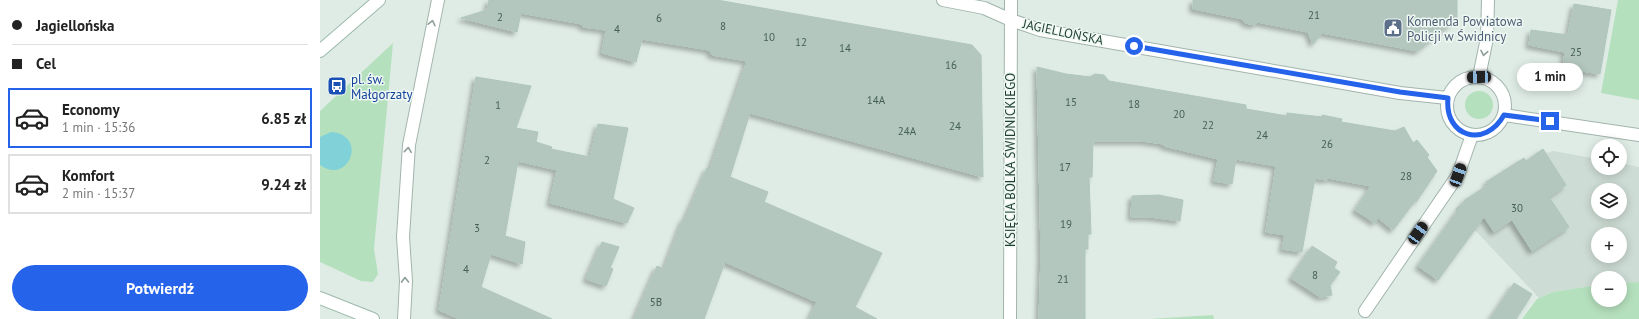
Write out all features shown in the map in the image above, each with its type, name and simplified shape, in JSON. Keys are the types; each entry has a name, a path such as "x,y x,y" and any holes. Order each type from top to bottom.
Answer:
{"street":[{"path":"320,51 379,0"},
{"path":"404,319 406,281 403,237 409,145 438,0"},
{"name":"JAGIELLOŃSKA","path":"943,0 984,8 1011,20 1040,30 1392,91 1448,98"},
{"name":"KSIĘCIA BOLKA ŚWIDNICKIEGO","path":"1010,319 1011,0"},
{"path":"1479,77 1487,38 1488,0"},
{"path":"1479,77 1489,80 1497,86 1503,95 1505,105 1504,115 1499,124 1492,131 1482,135 1472,136 1462,133 1454,126 1449,118 1446,108 1452,89 1460,82 1469,78 1479,77"},
{"path":"1504,115 1639,135"},
{"path":"1365,311 1458,175 1472,136"},
{"path":"320,298 373,319"}],"shaded area":[{"path":"1543,149 1547,153 1553,151 1591,158 1591,175 1627,175 1627,164 1639,167 1639,282 1627,283 1627,271 1591,271 1591,286 1553,292 1539,298 1455,209 1488,185 1486,182 1524,158 1526,161"}],"green space":[{"path":"1618,0 1639,0 1639,100 1601,93"},
{"path":"393,43 374,249 378,274 373,282 361,281 320,262 320,111"},
{"path":"1479,91 1489,95 1493,105 1489,115 1479,119 1469,115 1465,105 1469,95"},
{"path":"1639,282 1639,319 1522,319 1537,299 1553,292 1591,286 1591,307 1627,307 1627,283"},
{"path":"1213,315 1214,319 1149,319"}],"water":[{"path":"331,132 343,135 349,141 352,149 350,158 346,165 339,169 330,170 320,165 320,137"}],"building":[{"path":"489,0 717,0 972,45 981,55 983,177 750,113 730,177 768,192 764,202 882,253 855,307 877,319 809,319 817,302 725,262 704,319 634,319 657,266 664,269 683,219 685,219 707,168 710,169 747,61 712,55 709,50 642,39 636,62 602,53 606,30 583,27 582,24 521,13 517,32 461,18 487,10"},
{"path":"1193,0 1457,0 1457,19 1418,51 1322,33 1313,44 1308,32 1257,22 1255,25 1245,23 1243,19 1193,9"},
{"path":"1574,4 1611,10 1600,74 1563,68 1565,52 1529,45 1531,30 1568,35"},
{"path":"1037,67 1066,74 1090,77 1095,74 1104,75 1109,81 1246,105 1246,109 1287,116 1287,113 1322,117 1322,115 1342,119 1341,122 1395,131 1404,127 1413,143 1417,140 1429,155 1427,157 1437,171 1416,202 1415,201 1393,230 1378,218 1375,223 1355,210 1371,186 1328,178 1327,180 1315,178 1302,252 1282,249 1285,235 1266,232 1276,166 1236,159 1232,184 1214,181 1218,159 1164,146 1164,144 1142,141 1093,141 1092,177 1089,177 1091,234 1088,234 1088,249 1085,249 1085,319 1039,319 1041,255"},
{"path":"476,77 531,86 516,128 538,132 536,142 552,147 551,149 590,157 598,124 628,128 613,199 634,208 627,223 550,203 557,170 518,161 505,236 525,242 522,264 491,254 481,287 552,319 459,319 439,310"},
{"path":"1543,149 1566,185 1549,197 1569,227 1532,251 1512,220 1494,232 1484,217 1438,280 1418,266 1465,200 1488,185 1486,182 1524,158 1526,161"},
{"path":"1159,195 1183,200 1180,221 1150,217 1131,217 1132,196"},
{"path":"602,242 619,247 610,268 613,269 606,286 586,279"},
{"path":"1312,246 1337,262 1334,268 1340,272 1330,285 1332,295 1320,297 1291,278"},
{"path":"1514,283 1532,294 1516,319 1490,319"}],"place":[{"name":"Komenda Powiatowa Policji w Świdnicy","path":"1393,28"},
{"name":"pl. św. Małgorzaty","path":"337,86"}],"route":[{"path":"1134,46 1400,92 1448,98 1446,108 1449,118 1454,126 1462,133 1472,136 1482,135 1492,131 1499,124 1504,115 1550,121"}]}
